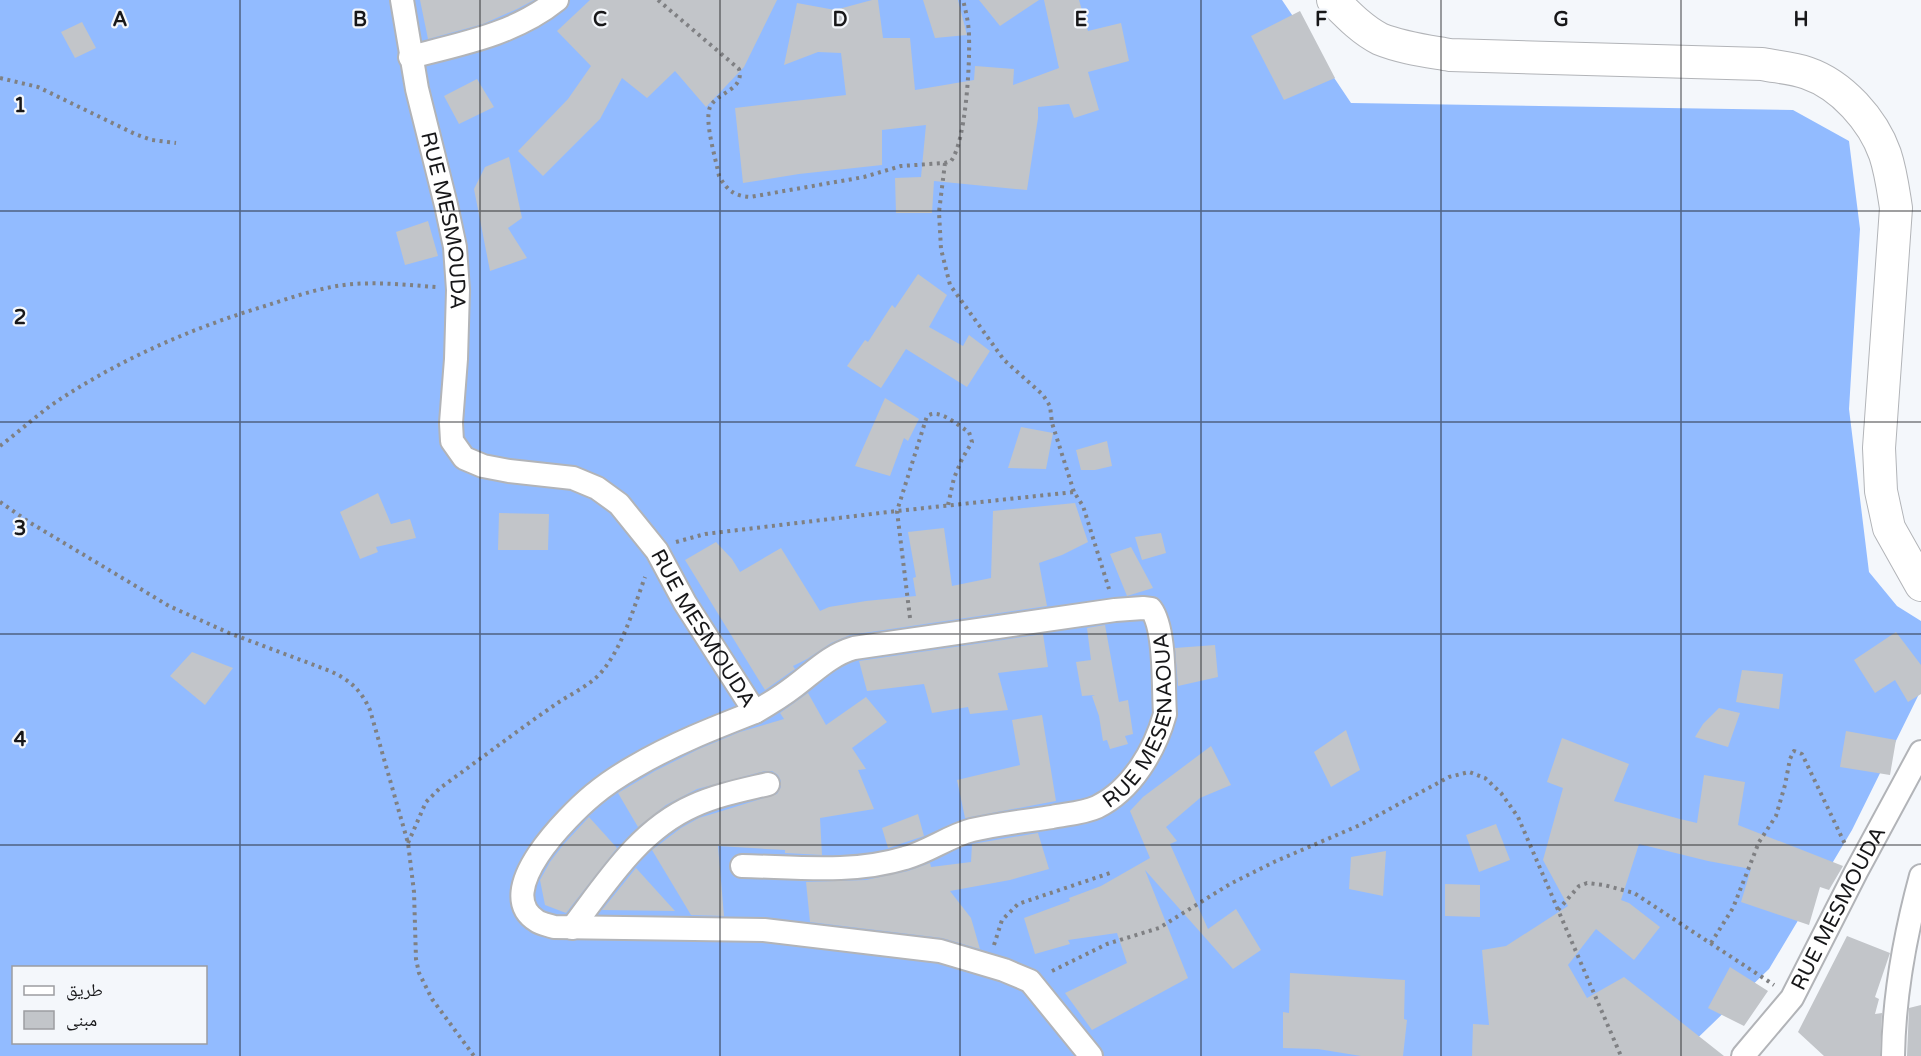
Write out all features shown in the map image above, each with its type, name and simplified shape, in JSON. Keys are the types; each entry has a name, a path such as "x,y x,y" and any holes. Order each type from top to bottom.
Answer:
{"main road":[{"path":"1333,0 1351,19 1380,39 1438,53 1762,64 1808,74 1839,90 1868,121 1884,151 1892,179 1896,208 1879,448 1881,491 1889,528 1921,585"}],"street":[{"name":"RUE MESMOUDA","path":"402,0 410,57 455,247 458,290 452,441 464,458 483,466 573,478 597,488 619,504 657,551 685,603 755,712 690,737 634,767 592,795 553,836 531,865 524,880 522,895 526,909 536,921 554,927 764,930 940,951 988,964 1030,981 1091,1056"},
{"path":"410,57 502,32 531,18 557,0"},
{"name":"RUE MESENAOUA","path":"742,866 852,867 884,863 929,850 966,832 1097,807 1132,779 1153,747 1165,714 1161,642 1156,616 1151,609 1115,610 854,648 839,652 775,701 755,712"},
{"name":"RUE MESMOUDA","path":"1743,1056 1792,998 1856,872 1921,752"},
{"path":"572,928 618,866 657,828 693,806 716,797 768,784"},
{"path":"1893,1056 1893,1022 1907,929 1921,876"}],"path":[{"path":"658,0 739,69 738,83 716,99 708,116 719,176 728,190 735,195 750,197 864,177 901,166 945,163 954,158 959,145 966,102 969,37 967,13 963,0"},
{"path":"0,78 38,87 135,134 176,143"},
{"path":"945,163 939,212 941,249 950,285 1004,360 1043,395 1050,406 1052,423 1074,492 1083,506 1115,610"},
{"path":"0,446 50,407 116,366 226,317 324,289 354,284 403,284 458,290"},
{"path":"913,640 897,511 927,416 932,413 939,413 969,432 972,437 972,442 954,477 948,505"},
{"path":"408,843 426,802 440,788 604,670 633,610 644,578 657,551 678,541 705,534 1074,492"},
{"path":"0,502 29,522 169,606 229,633 330,671 357,687 370,710 408,843 414,892 416,959 419,973 432,999 474,1056"},
{"path":"1712,943 1733,908 1759,842 1776,816 1794,751 1802,754 1835,819 1856,872"},
{"path":"1030,981 1107,944 1159,928 1230,884 1360,825 1449,777 1469,772 1491,783 1518,817 1621,1056"},
{"path":"988,964 1002,920 1018,904 1113,872"},
{"path":"1558,910 1580,886 1587,883 1634,893 1792,998"}],"shaded area":[{"path":"0,0 1282,0 1351,103 1793,110 1849,141 1860,229 1849,409 1869,572 1897,606 1921,621 1921,690 1852,830 1769,969 1679,1056 0,1056"}],"building":[{"path":"420,0 534,0 483,24 428,39"},
{"path":"590,0 777,0 744,67 706,107 675,71 647,98 622,78 600,119 543,176 518,151 568,99 591,66 557,31"},
{"path":"878,0 883,38 910,38 915,90 974,80 975,66 1014,69 1013,85 1059,68 1044,0 1079,0 1088,31 1121,23 1129,61 1088,72 1099,110 1074,118 1069,104 1038,107 1027,190 934,181 932,213 896,213 895,178 921,177 926,125 882,130 882,165 743,183 735,108 846,95 841,53 818,52 784,65 797,3 835,10"},
{"path":"923,0 958,0 967,35 935,38"},
{"path":"979,0 1039,0 1000,26"},
{"path":"1300,11 1335,78 1284,100 1251,36"},
{"path":"82,22 96,48 75,58 61,32"},
{"path":"477,79 494,107 459,124 444,96"},
{"path":"509,157 522,218 508,228 527,258 490,271 474,189 485,167"},
{"path":"428,221 438,256 405,265 396,232"},
{"path":"918,274 947,295 929,327 963,346 969,335 990,351 967,387 906,349 881,388 847,366 865,340 868,342 892,305 895,308"},
{"path":"885,398 919,419 908,441 904,438 890,476 855,466"},
{"path":"1021,427 1053,433 1046,469 1008,468"},
{"path":"1107,441 1112,466 1081,470 1076,450"},
{"path":"378,493 391,524 410,519 416,538 376,547 378,552 360,559 340,512"},
{"path":"1075,503 1088,542 1039,563 1047,606 850,635 831,643 793,666 795,669 765,690 685,560 716,542 732,559 740,572 781,548 820,611 829,607 866,601 916,596 913,578 916,577 908,532 944,528 952,586 991,578 993,511"},
{"path":"499,513 549,514 548,550 498,550"},
{"path":"1161,533 1166,553 1142,560 1135,537"},
{"path":"1131,547 1153,588 1127,596 1110,554"},
{"path":"1105,625 1119,702 1128,700 1133,734 1125,736 1128,744 1110,749 1107,740 1103,741 1099,716 1092,696 1095,695 1082,696 1076,662 1091,660 1087,628"},
{"path":"1896,632 1921,665 1921,694 1908,702 1895,680 1875,693 1854,660"},
{"path":"1043,634 1048,667 998,673 1008,710 970,714 968,707 932,713 924,684 867,691 859,661"},
{"path":"1215,645 1218,677 1178,686 1175,648"},
{"path":"192,652 233,668 205,705 170,676"},
{"path":"1742,670 1783,674 1779,709 1736,702"},
{"path":"808,693 826,725 866,697 887,722 852,748 866,769 858,770 874,809 820,818 822,855 718,846 724,916 691,915 652,850 681,828 699,818 777,794 781,787 778,775 772,771 765,771 697,789 666,805 638,827 618,793 699,749 740,732 784,719 780,713"},
{"path":"1719,708 1740,713 1728,747 1695,737 1703,724"},
{"path":"1042,715 1056,801 965,818 957,780 1020,765 1012,720"},
{"path":"1346,730 1360,770 1331,787 1314,752"},
{"path":"1846,731 1896,740 1890,775 1840,767"},
{"path":"1562,738 1629,764 1614,801 1680,819 1697,823 1704,775 1745,782 1738,825 1843,866 1829,890 1820,887 1809,925 1741,902 1751,869 1639,844 1621,900 1629,903 1660,927 1634,960 1596,929 1568,965 1587,998 1624,977 1724,1056 1472,1056 1473,1024 1489,1025 1482,950 1506,946 1568,906 1543,860 1563,788 1547,782"},
{"path":"1211,746 1231,785 1200,798 1166,827 1177,841 1170,844 1208,929 1236,909 1261,950 1233,969 1145,870 1188,978 1092,1030 1065,993 1127,963 1117,933 1068,940 1070,944 1035,954 1024,918 1070,901 1069,898 1101,886 1150,858 1130,811 1143,797"},
{"path":"918,814 924,836 888,848 882,828"},
{"path":"589,817 617,848 566,913 545,905 540,880 563,845"},
{"path":"1496,824 1510,860 1479,872 1466,835"},
{"path":"1038,833 1049,869 1010,880 950,891 971,918 980,949 942,938 810,922 806,882 866,880 908,871 930,863 931,867 971,862 972,844"},
{"path":"1386,851 1383,896 1349,889 1351,857"},
{"path":"636,868 675,911 602,910"},
{"path":"1445,884 1480,885 1480,917 1445,916"},
{"path":"1847,936 1890,953 1875,997 1879,999 1875,1014 1882,1013 1880,1056 1824,1056 1798,1032"},
{"path":"1730,967 1768,991 1744,1026 1708,1008"},
{"path":"1290,973 1405,980 1404,1019 1407,1020 1403,1056 1361,1056 1318,1049 1283,1048 1283,1012 1289,1013"},
{"path":"1921,1005 1921,1056 1907,1056 1909,1008"}]}
